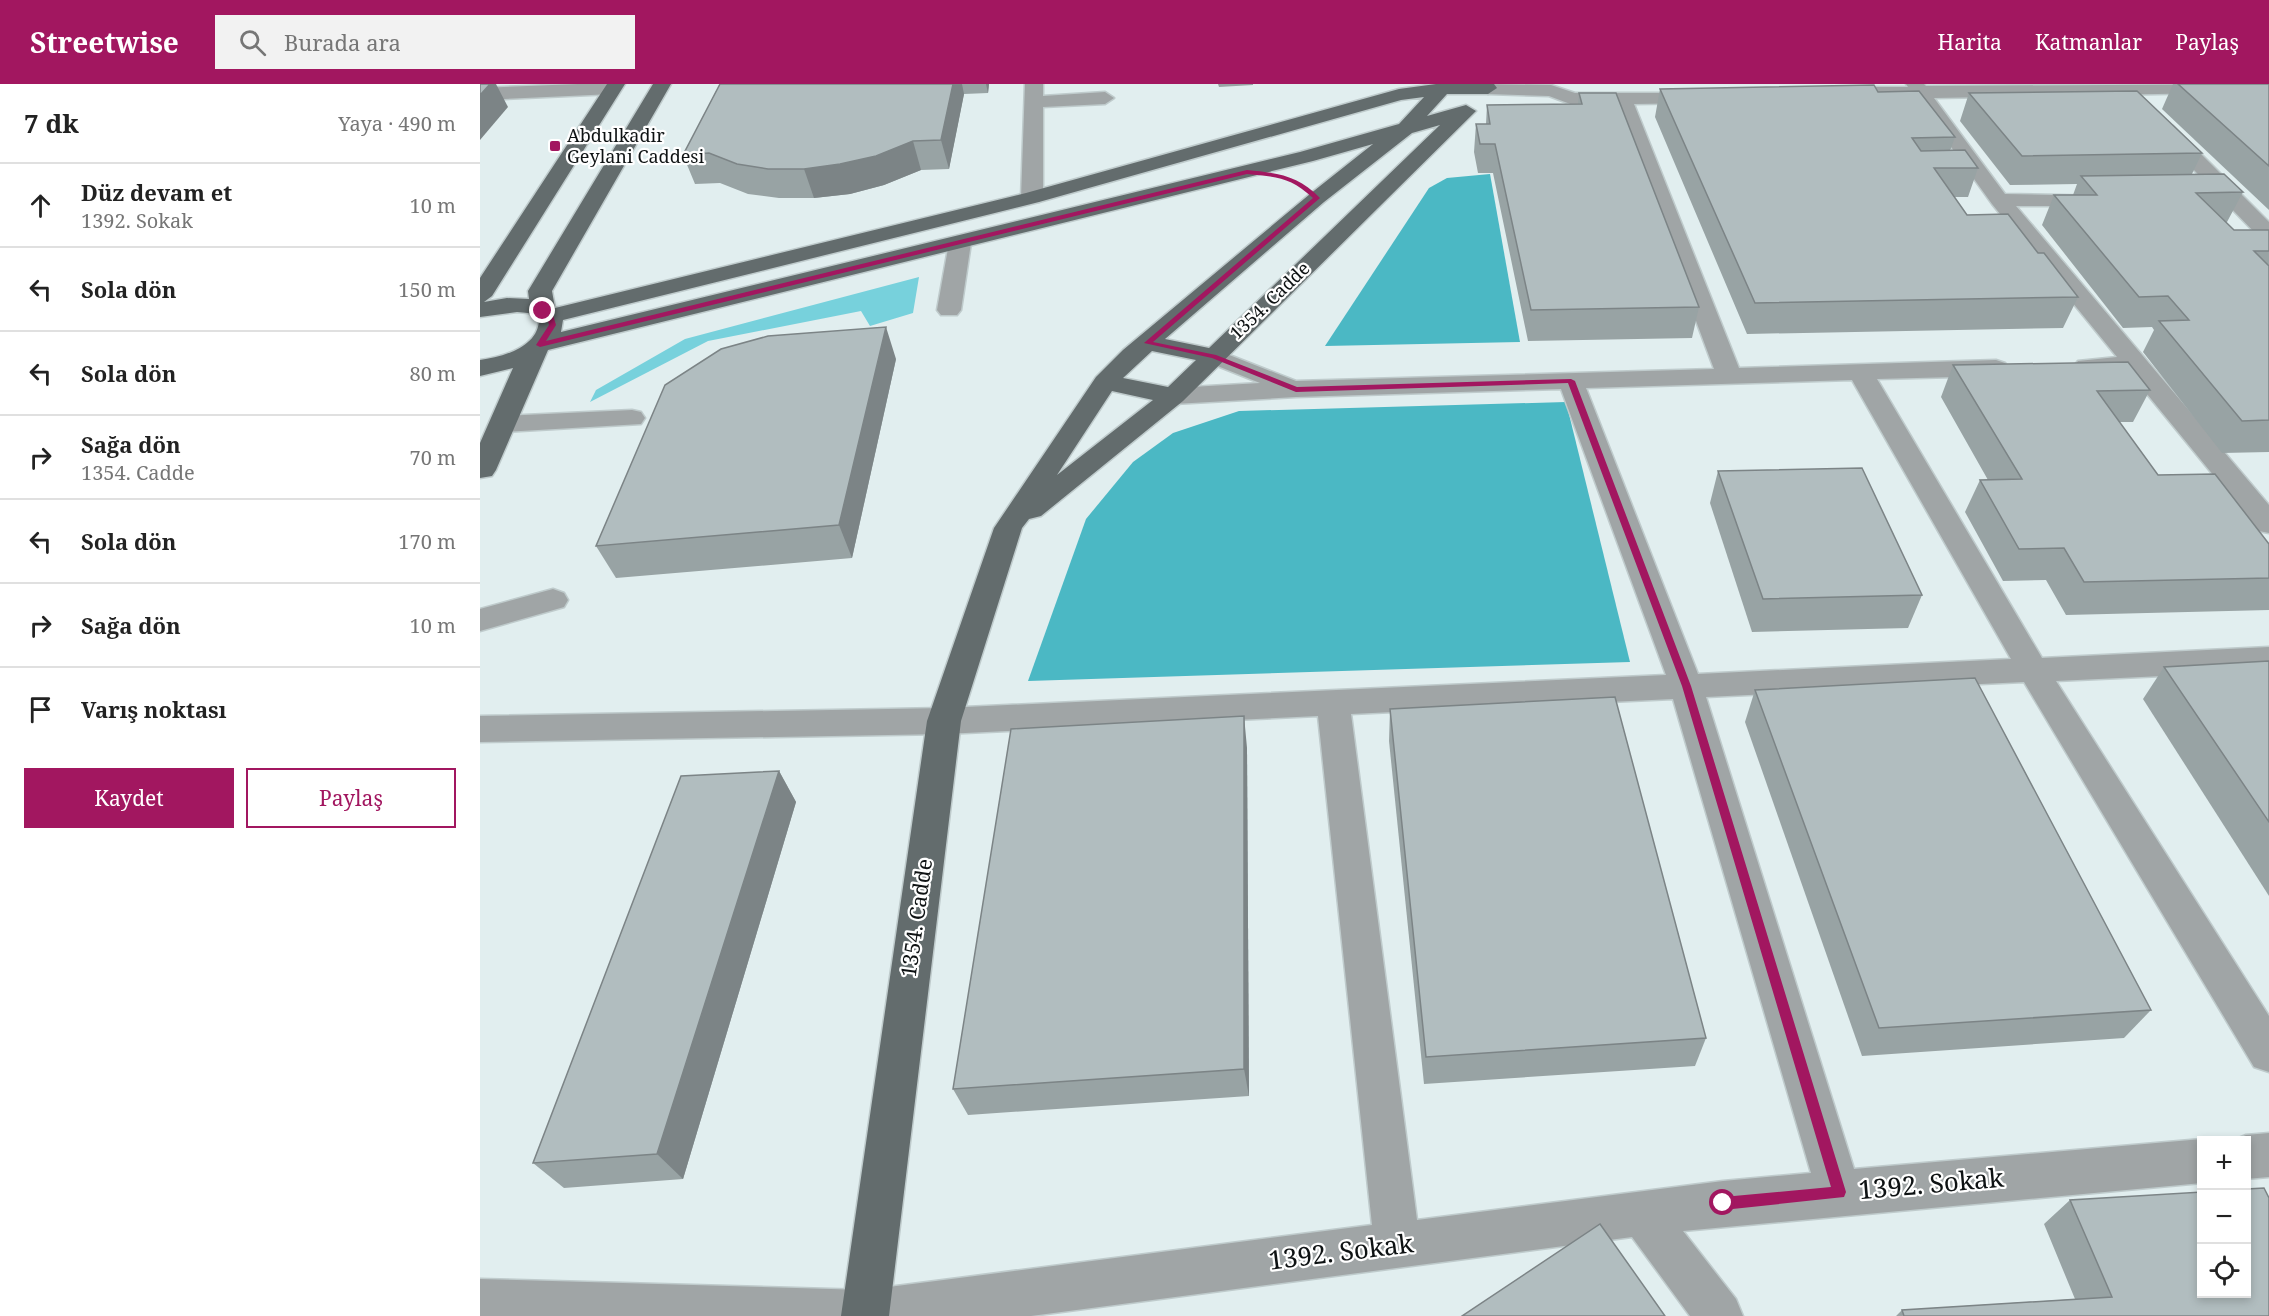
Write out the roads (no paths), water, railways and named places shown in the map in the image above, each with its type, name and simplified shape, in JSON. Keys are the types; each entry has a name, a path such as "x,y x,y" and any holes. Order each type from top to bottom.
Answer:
{"main road":[{"path":"480,470 537,347 553,325 540,291 662,84"},
{"path":"480,296 615,86"},
{"path":"480,310 516,305 547,313 1032,198 1399,95 1443,86 1490,86"},
{"name":"1354. Cadde","path":"865,1315 944,721 1008,528 1105,382 1148,343 1302,186 1406,128 1443,86"},
{"name":"1354. Cadde","path":"1008,528 1174,396 1476,110 1490,86"},
{"path":"480,368 514,359 537,347 1247,172 1476,110"},
{"path":"1247,172 1302,186"},
{"path":"1148,343 1214,356"},
{"path":"1105,382 1174,396"}],"street":[{"path":"480,94 615,86"},
{"path":"1490,86 1551,91 1574,99"},
{"path":"2122,86 2269,234"},
{"path":"1854,94 1918,88 2269,86"},
{"path":"1918,88 1999,200 2269,524"},
{"path":"1032,198 1034,93 1105,98"},
{"path":"1508,108 1555,105 1574,99 1717,97"},
{"path":"1623,99 1729,376"},
{"path":"1999,200 2117,200"},
{"path":"2212,200 2235,200"},
{"path":"949,310 960,243"},
{"path":"1214,356 1296,389"},
{"path":"2067,366 2136,364"},
{"path":"1174,396 1296,389 2021,368"},
{"path":"1860,372 2033,670 2269,1053"},
{"path":"1571,381 1686,686 1839,1192"},
{"path":"503,424 632,418"},
{"path":"480,620 553,600"},
{"path":"480,729 944,721 2269,659"},
{"path":"1334,703 1397,1245"},
{"path":"2251,1157 2269,1155"},
{"name":"1392. Sokak","path":"480,1303 865,1315 1642,1214 1839,1192 2197,1161"},
{"path":"1642,1214 1719,1316"}],"place":[{"name":"Abdulkadir Geylani Caddesi","path":"555,146"}]}
